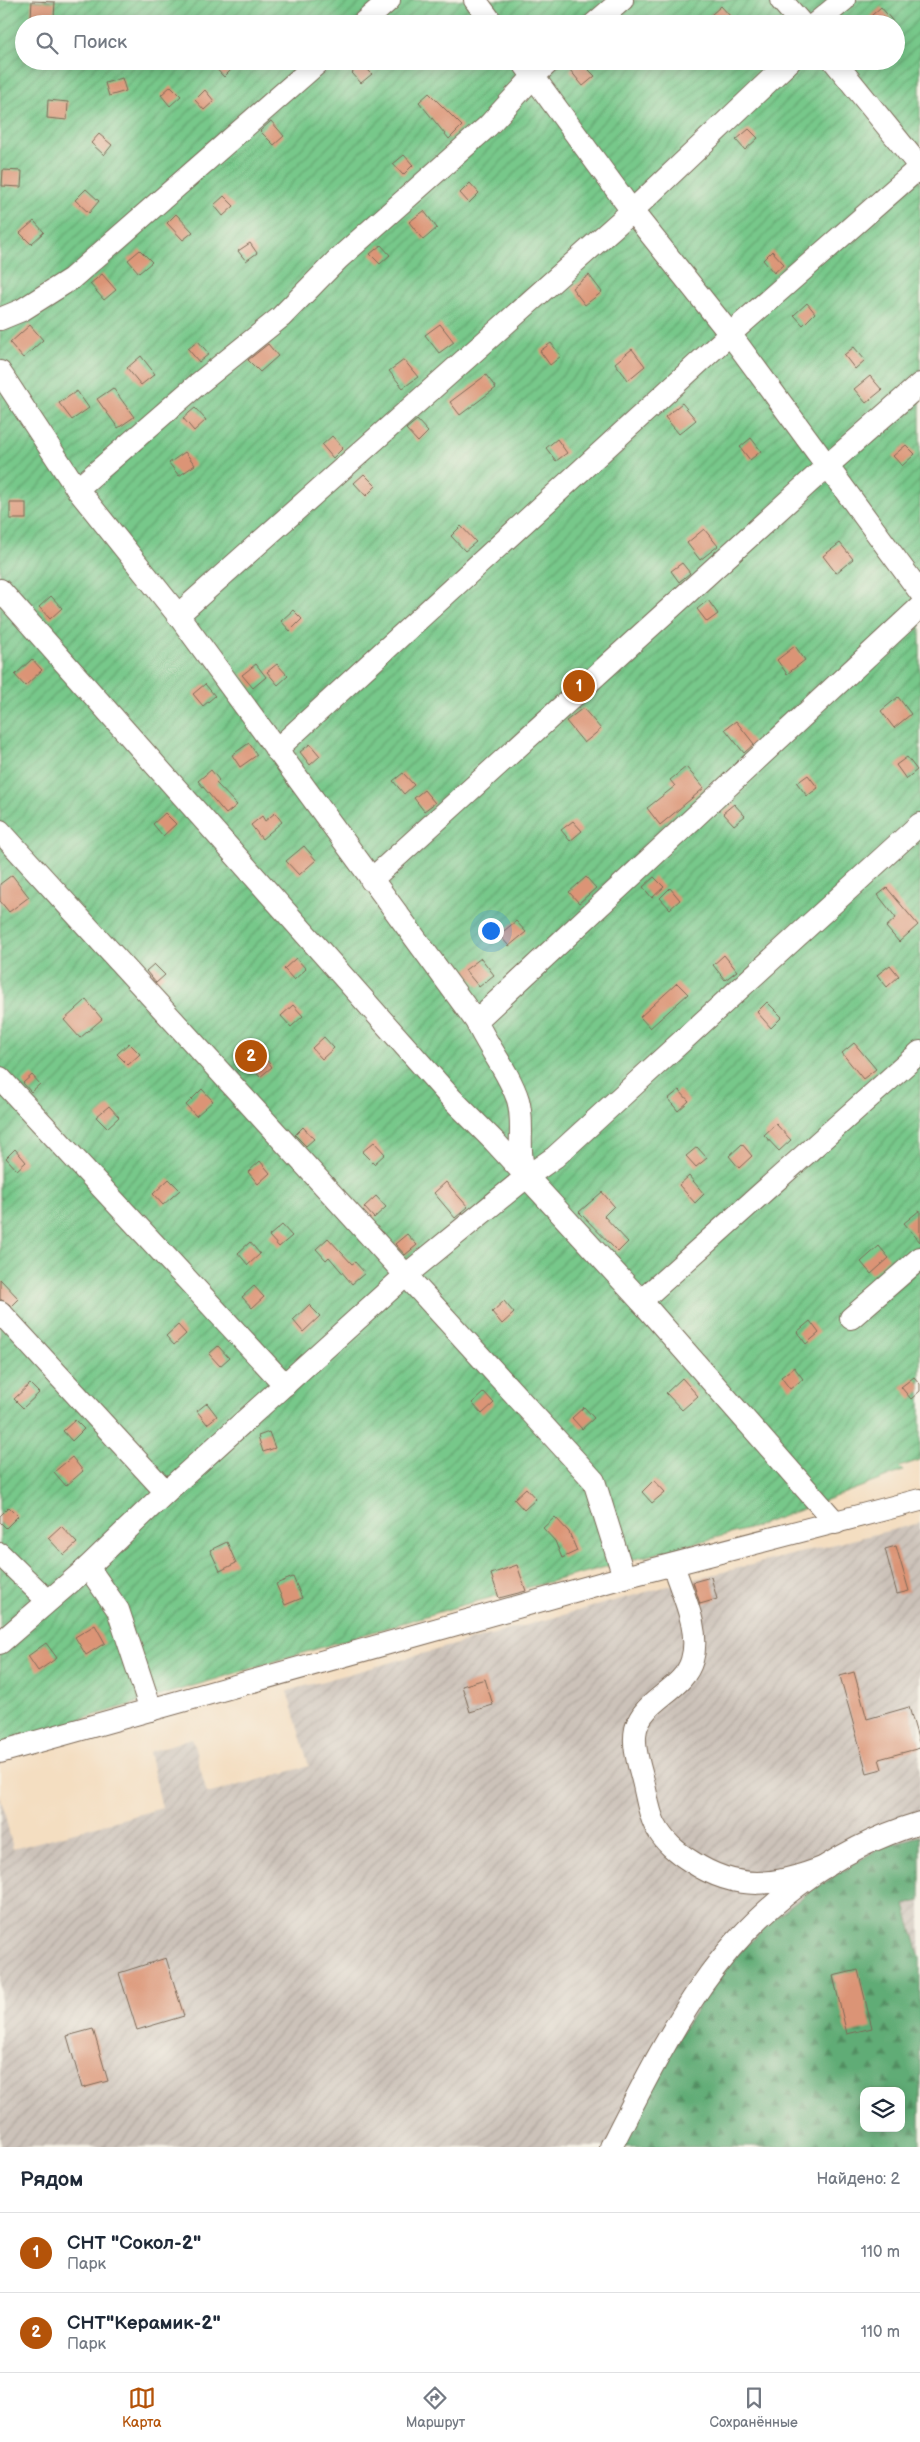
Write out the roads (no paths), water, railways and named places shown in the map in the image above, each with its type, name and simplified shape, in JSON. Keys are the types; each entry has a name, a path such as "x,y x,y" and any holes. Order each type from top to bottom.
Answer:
{"street":[{"path":"372,15 389,0"},
{"path":"475,0 486,15"},
{"path":"604,15 622,0"},
{"path":"781,0 794,15"},
{"path":"826,15 844,0"},
{"path":"0,318 22,310 71,279 310,70"},
{"path":"77,490 198,384 281,317 338,260 488,126 527,70"},
{"path":"529,70 632,211 730,334 920,592"},
{"path":"178,615 632,211 781,70"},
{"path":"276,750 730,334 920,167 841,70"},
{"path":"0,372 77,490 178,615 476,1021 486,1043 514,1089 519,1102 521,1152 526,1178"},
{"path":"372,880 827,466 920,384"},
{"path":"0,590 451,1098 494,1141 641,1301 836,1523"},
{"path":"476,1021 920,607"},
{"path":"0,1643 88,1566 166,1492 406,1275 555,1156 920,824"},
{"path":"0,831 594,1481 624,1578"},
{"path":"641,1301 920,1052"},
{"path":"0,1078 286,1384"},
{"path":"851,1318 920,1258"},
{"path":"0,1312 166,1492"},
{"path":"0,1752 624,1578 920,1500"},
{"path":"0,1554 47,1600"},
{"path":"673,1565 692,1625 695,1644 692,1661 684,1676 639,1719 636,1731 635,1745 655,1824 666,1843 679,1853 701,1868 731,1880 760,1884 781,1882 825,1867"},
{"path":"88,1566 118,1610 152,1710"},
{"path":"611,2147 661,2051 703,1984 724,1957 770,1908 796,1886 825,1867 880,1837 920,1823"}],"place":[{"name":"СНТ \"Сокол-2\"","path":"579,686"},
{"name":"СНТ\"Керамик-2\"","path":"251,1056"}]}
